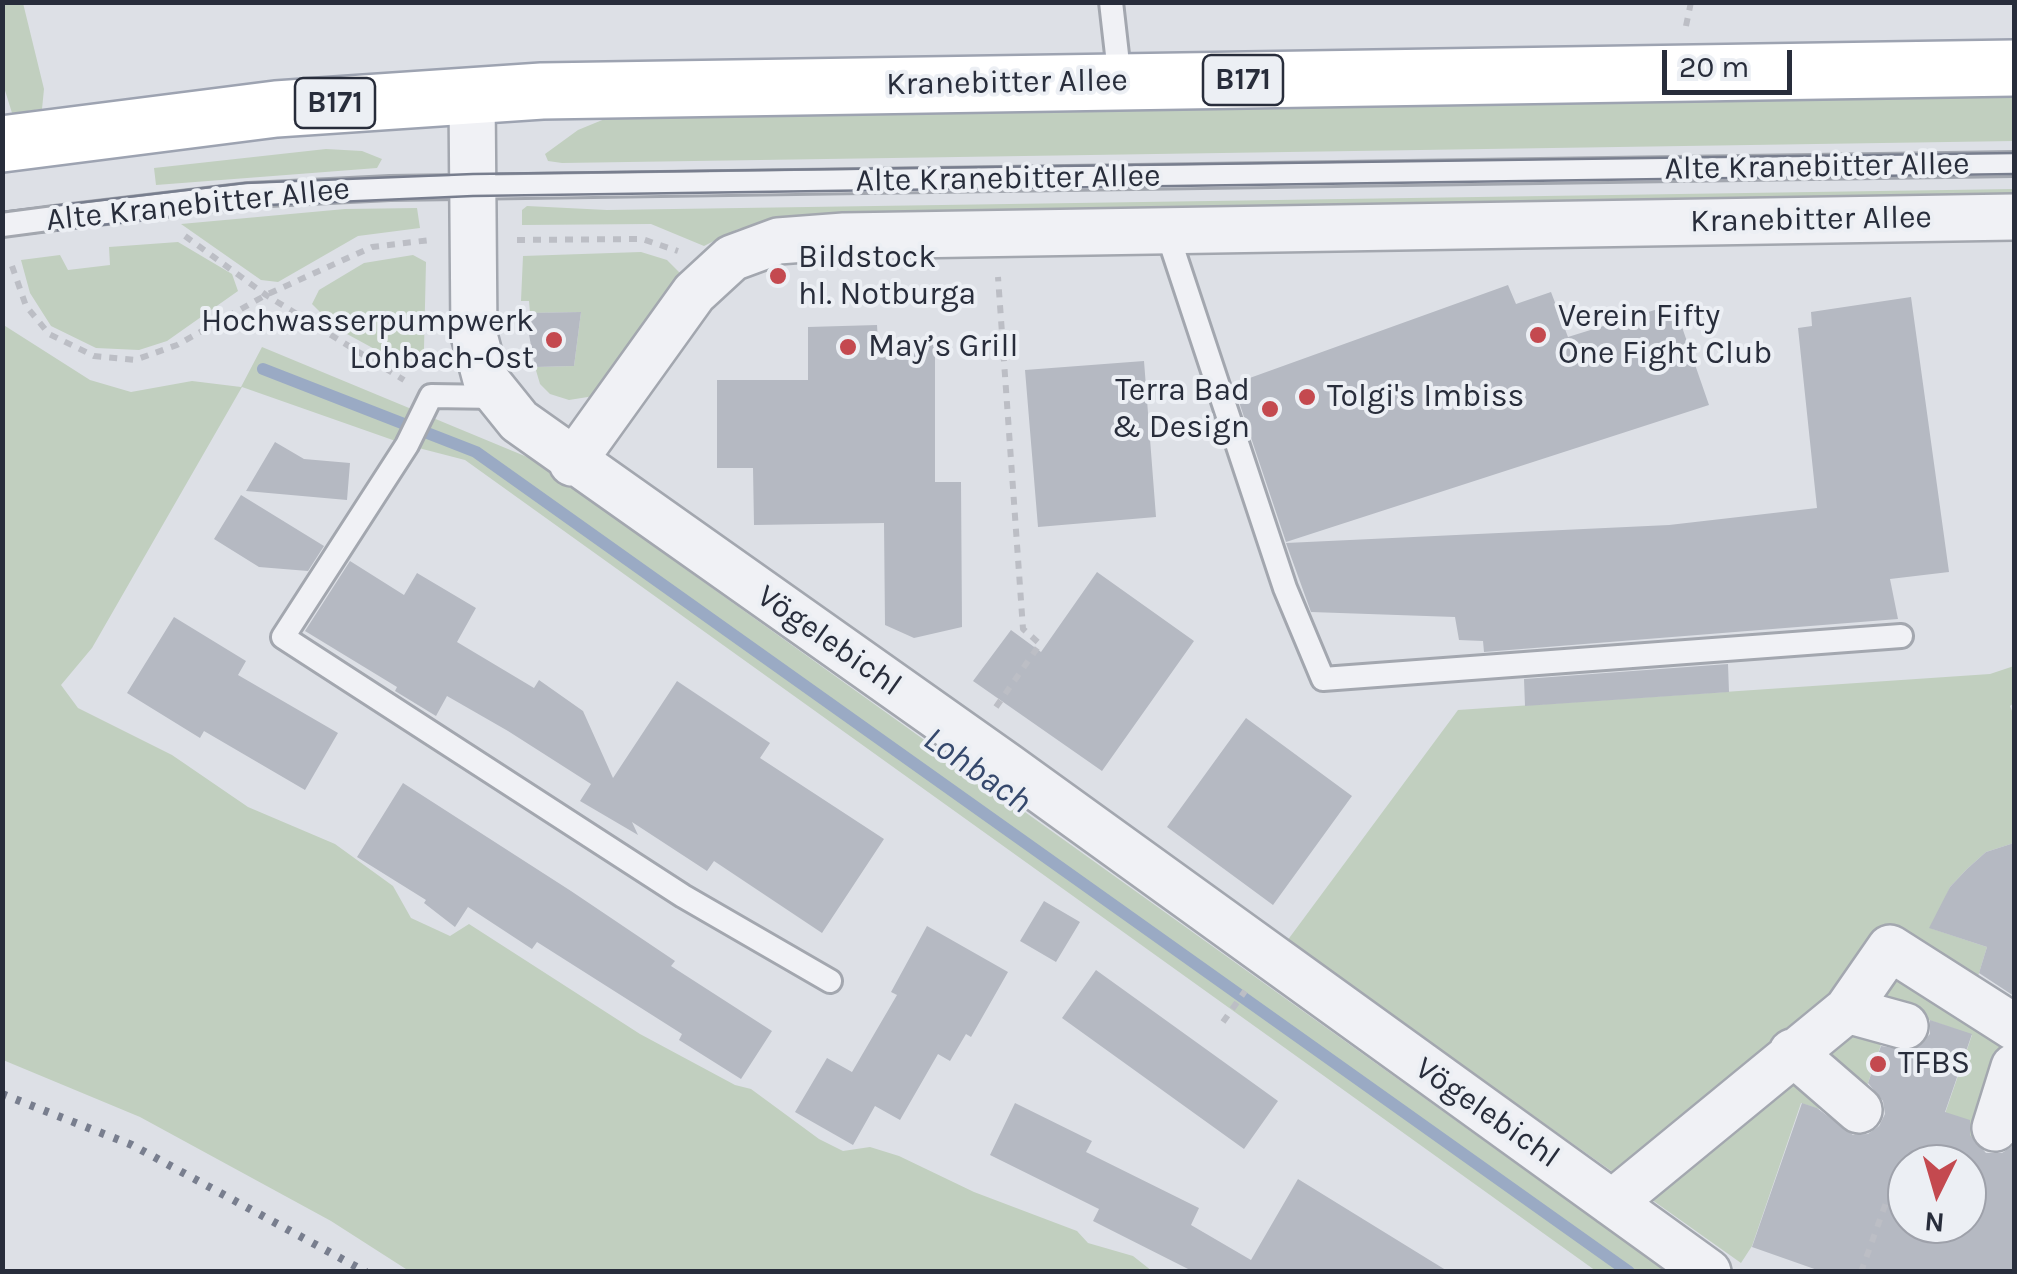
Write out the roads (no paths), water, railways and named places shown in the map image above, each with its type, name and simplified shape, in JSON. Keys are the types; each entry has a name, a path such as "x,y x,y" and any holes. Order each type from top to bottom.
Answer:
{"main road":[{"name":"Kranebitter Allee","path":"24,142 276,109 472,94 2014,68"}],"street":[{"name":"Vögelebichl","path":"472,94 474,335 482,370 498,397 528,429 972,741 1708,1272"},
{"name":"Kranebitter Allee","path":"572,462 685,304 732,258 764,244 806,237 2014,217"},
{"path":"1612,1203 1847,1010 1890,948 2014,1027"},
{"path":"1847,1010 1904,1026"},
{"path":"1792,1052 1858,1110"},
{"path":"1995,1128 2014,1068"}],"lane":[{"path":"1111,2 1120,81"},
{"name":"Alte Kranebitter Allee","path":"2,225 249,195 473,186 2014,164"},
{"path":"1167,232 1285,588 1323,679 1902,636"},
{"path":"498,397 431,396 407,444 283,637 683,896 830,981"}],"waterway":[{"name":"Lohbach","path":"263,369 476,452 1629,1272"}],"tram line":[{"path":"2,212 245,183 473,174 2014,153"},
{"path":"2,237 268,205 473,196 2014,174"}],"railway":[{"path":"2,1094 132,1145 366,1272"}],"place":[{"name":"Bildstock hl. Notburga","path":"778,276"},
{"name":"Verein Fifty One Fight Club","path":"1538,335"},
{"name":"Hochwasserpumpwerk Lohbach-Ost","path":"554,340"},
{"name":"May’s Grill","path":"848,347"},
{"name":"Tolgi's Imbiss","path":"1307,397"},
{"name":"Terra Bad & Design","path":"1270,409"},
{"name":"TFBS","path":"1878,1064"}]}
